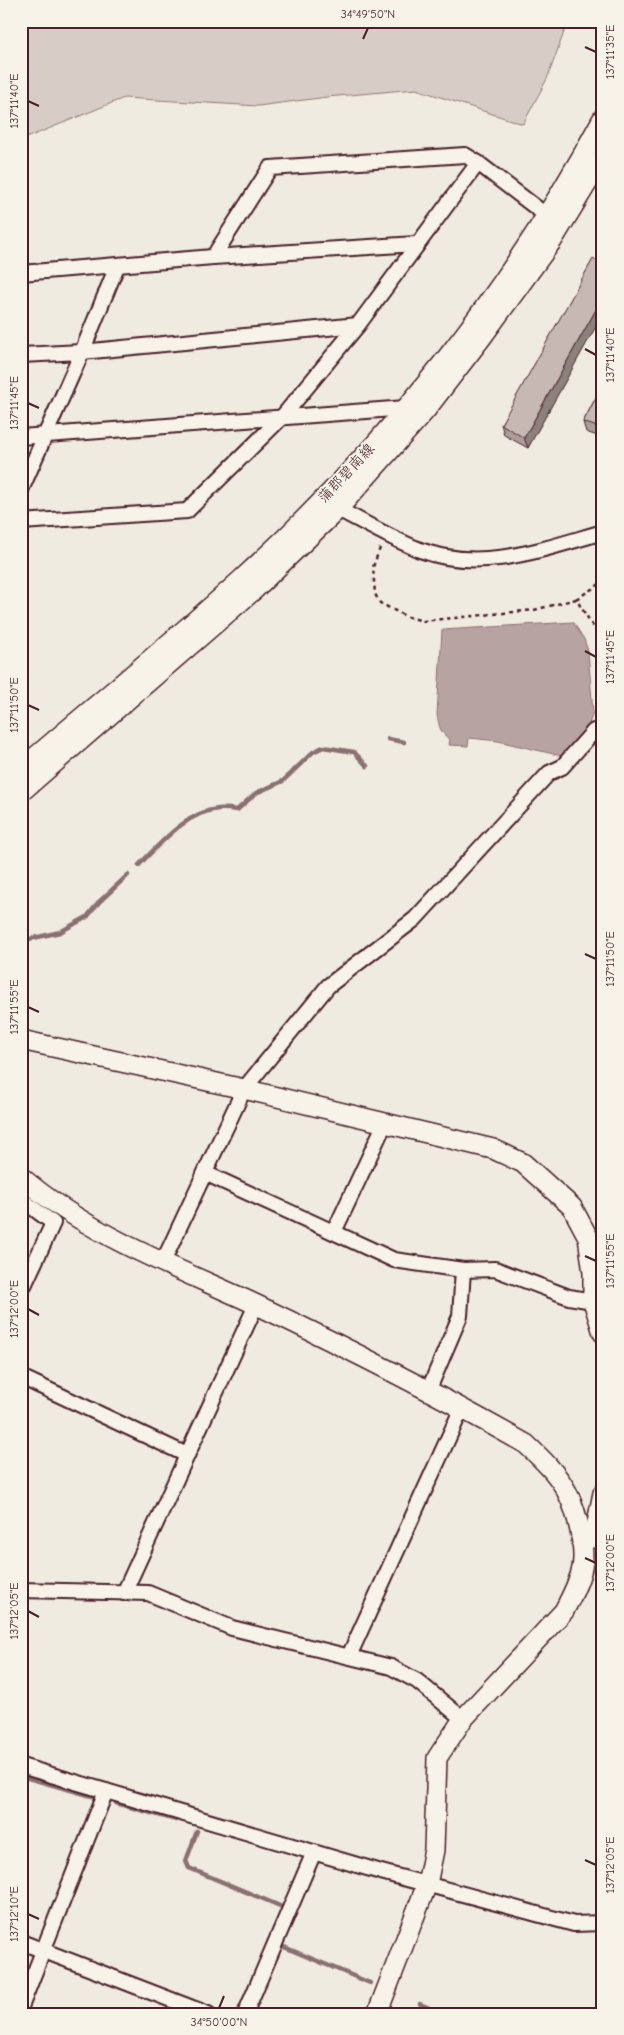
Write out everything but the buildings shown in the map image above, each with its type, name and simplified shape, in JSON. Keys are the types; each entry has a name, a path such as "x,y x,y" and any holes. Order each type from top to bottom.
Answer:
{"street":[{"name":"蒲郡碧南線","path":"21,769 246,575 329,492 406,408 476,320 547,216 603,118"},
{"path":"213,257 270,168 465,155 547,216"},
{"name":"蒲郡碧南線","path":"21,792 255,589 338,509 425,411 470,352 552,241 603,157"},
{"path":"21,522 187,510 283,416 358,325 416,244 478,164"},
{"path":"21,273 213,257 416,244"},
{"path":"21,490 82,352 116,266"},
{"path":"21,355 82,352 358,325"},
{"path":"21,437 406,408"},
{"path":"338,509 385,534 421,550 458,559 490,560 531,552 603,532"},
{"path":"164,1262 244,1089 328,986 415,919 548,773 562,767 594,731"},
{"path":"21,1040 244,1089 385,1123 493,1150 522,1163 572,1207 588,1237 598,1275 593,1301 603,1333"},
{"path":"334,1232 385,1123"},
{"path":"205,1173 394,1260 463,1270 500,1270 569,1297 593,1301"},
{"path":"21,1177 48,1200 107,1237 256,1305 429,1389 526,1444 546,1463 568,1494 582,1537 582,1567 575,1590 564,1611 463,1719 437,1758 434,1850 427,1884 377,2014"},
{"path":"21,1199 53,1223 21,1292"},
{"path":"429,1389 460,1316 463,1270"},
{"path":"124,1593 256,1305"},
{"path":"21,1377 187,1455"},
{"path":"349,1656 462,1408"},
{"path":"582,1537 594,1538 603,1493"},
{"path":"21,1590 148,1593 232,1628 391,1667 417,1680 463,1719"},
{"path":"21,1766 314,1852 574,1924 603,1923"},
{"path":"21,2008 106,1791"},
{"path":"245,2014 314,1852"},
{"path":"21,1942 208,2014"}],"path":[{"path":"385,534 373,567 375,594 380,603 405,616 423,621 525,611 576,599 603,582"},
{"path":"576,599 599,636 601,720 594,731"}],"shaded area":[{"path":"21,21 568,21 547,79 523,124 416,89 327,97 258,106 124,98 21,140"},
{"path":"573,622 584,639 588,651 593,712 587,730 562,756 498,741 469,738 468,746 449,745 450,739 442,732 437,715 442,630"}],"waterway":[{"path":"388,739 404,742"},
{"path":"139,865 184,822 206,811 218,809 237,810 256,793 283,781 313,752 323,747 354,752 367,766"},
{"path":"21,941 60,932 87,917 99,902 128,875"},
{"path":"21,1776 92,1796"},
{"path":"116,1803 176,1820"},
{"path":"197,1831 186,1861 189,1868 280,1906"},
{"path":"284,1947 370,1983"},
{"path":"420,2004 443,2014"}]}
